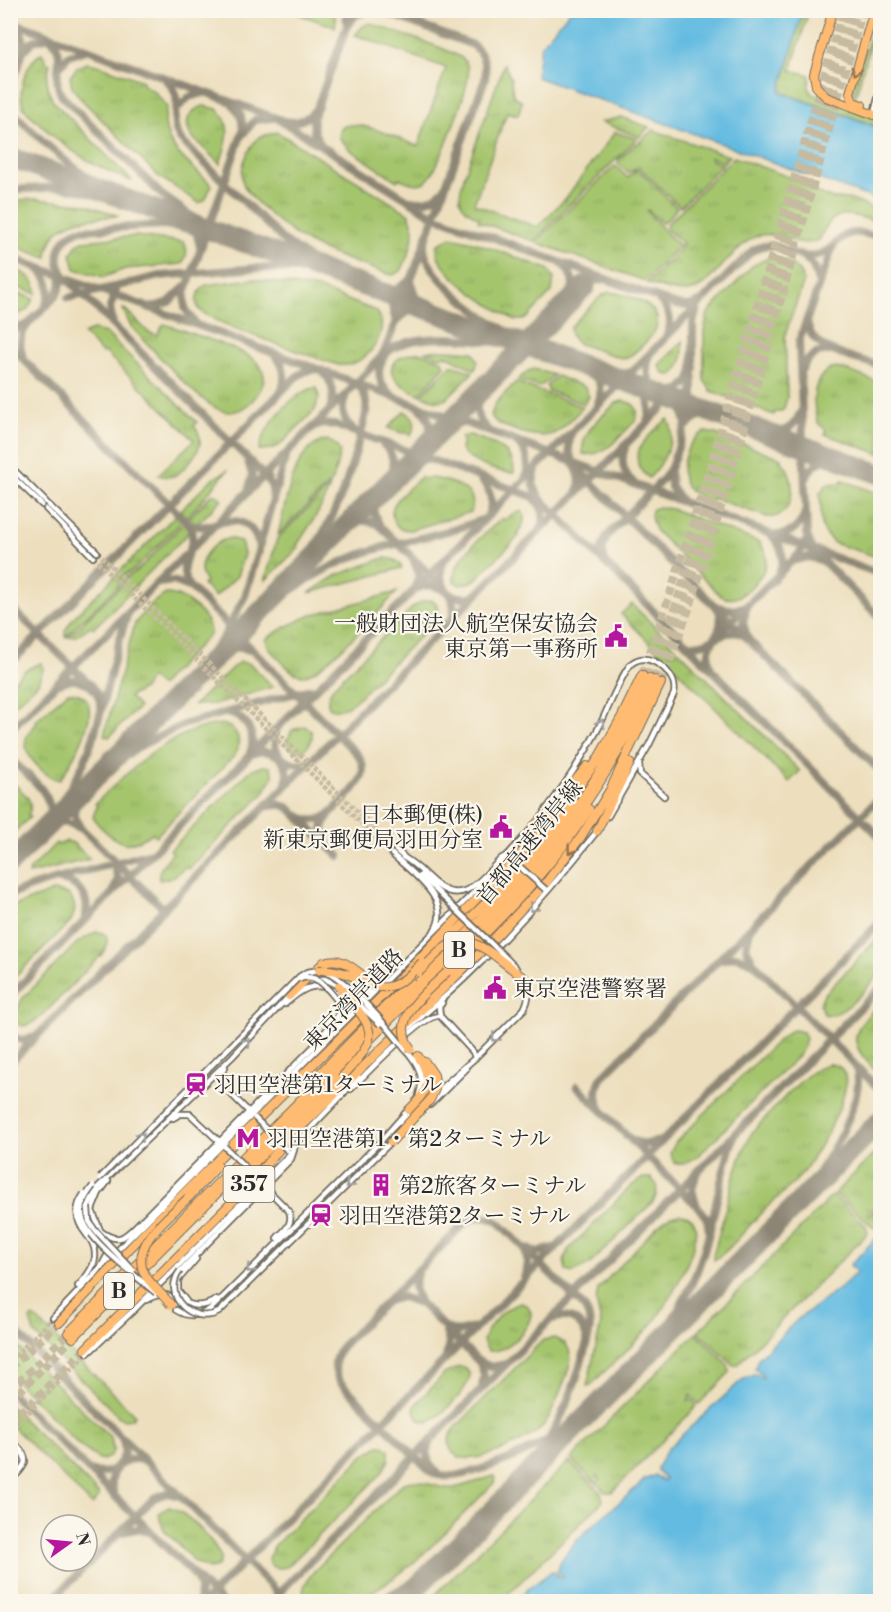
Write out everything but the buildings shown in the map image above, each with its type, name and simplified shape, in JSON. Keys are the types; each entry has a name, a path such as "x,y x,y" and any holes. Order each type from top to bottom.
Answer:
{"highway":[{"path":"833,10 814,79 822,94 880,117"},
{"path":"874,10 850,97 853,102 878,110"},
{"path":"817,66 818,83 825,93 841,99 846,97 850,91"},
{"path":"597,831 641,738 657,698 653,681"},
{"name":"東京湾岸道路","path":"56,1318 152,1226 413,965 555,816 596,762 622,716 653,681"},
{"name":"首都高速湾岸線","path":"653,681 622,747 582,810 527,880 166,1245 70,1335 522,876 570,817 653,681"},
{"name":"357","path":"87,1351 294,1134 526,905 570,853 614,784 653,681"},
{"path":"533,827 573,784 622,716"},
{"path":"413,1019 443,981 505,918 579,825 616,764 622,747"},
{"path":"289,992 322,966 374,986 385,988 401,982 510,879 531,856 609,756"},
{"path":"413,965 510,879"},
{"path":"391,1142 430,1100 436,1087 432,1071 408,1049 403,1030 407,1013 519,899"},
{"path":"270,1130 329,1063 410,981 441,951 453,943 472,942 497,953 525,979"},
{"path":"166,1245 186,1230 363,1054 370,1034 363,1016 336,989"},
{"path":"409,1110 421,1097 427,1084 425,1068 418,1056"},
{"path":"173,1308 146,1276 142,1266 141,1256 148,1238 255,1127 268,1110"}],"street":[{"path":"878,110 880,91"},
{"path":"10,466 95,554"},
{"path":"10,474 46,505"},
{"path":"56,1318 94,1274 222,1144 509,858 572,773 596,732 628,668 634,662 645,658 656,662 671,676 675,691 632,776 597,831 546,891 439,1007 440,1016 473,1052 474,1058"},
{"path":"639,764 640,774 664,796"},
{"path":"632,776 640,774"},
{"path":"423,943 437,925 440,912 437,901 394,852 411,861 438,886 456,893 472,888 502,858 509,858 546,891"},
{"path":"403,857 497,953"},
{"path":"93,1186 84,1198 82,1217 85,1226 116,1259 173,1308 188,1316 199,1315 214,1306 381,1140 409,1110 421,1088 422,1077 419,1068 408,1049 338,978 322,966"},
{"path":"56,1318 94,1266 95,1251 79,1224 77,1211 81,1198 301,979 310,976 316,978 337,1000 340,1008 338,1016 312,1048"},
{"path":"141,1279 94,1230 89,1221 88,1207 97,1188 232,1057 276,1011 289,992 313,979 325,979 345,997 354,998 381,985"},
{"path":"381,1140 474,1058 526,1006 529,992 525,979"},
{"path":"276,1011 309,988 336,989 408,1049"},
{"path":"252,1115 259,1102 344,1015 345,1003 336,989"},
{"path":"87,1351 136,1308 261,1183 362,1071 404,1031 447,996"},
{"path":"440,1016 433,1016 418,1025 376,1064 295,1149 291,1159 261,1183 253,1196 180,1271 175,1279 174,1292 184,1308 192,1314 202,1316 219,1312 454,1081 474,1058"},
{"path":"232,1057 221,1072 221,1083 288,1151"},
{"path":"240,1103 248,1106 259,1102"},
{"path":"163,1125 180,1114 190,1114 289,1211 291,1219 289,1226 267,1253"},
{"path":"211,1150 214,1141 212,1134"},
{"path":"99,1230 111,1238 124,1237 211,1150 222,1144"},
{"path":"94,1274 108,1254 106,1239 99,1230 92,1210 93,1204 116,1170"},
{"path":"253,1196 263,1192 273,1195"},
{"path":"196,1306 183,1299 177,1286 180,1276 202,1248"},
{"path":"136,1308 152,1297 166,1294 196,1306 210,1304 223,1295"},
{"path":"10,1439 24,1452 26,1460 22,1469 10,1481"}],"green space":[{"path":"290,11 332,11 336,19 335,27"},
{"path":"803,11 809,11 791,70 810,75 809,88 812,94 880,120 880,127 780,92"},
{"path":"877,11 880,11 856,96 853,92"},
{"path":"370,23 447,51 464,60 467,66 466,86 457,116 436,165 425,182 418,184 399,178 397,181 350,150 339,137 341,128 358,125 418,146 446,68 355,35 363,26"},
{"path":"42,53 47,63 50,64 47,83 53,101 132,181 94,164 71,150 49,133 24,108 21,96 24,78 31,64"},
{"path":"88,63 143,81 142,84 155,92 167,107 166,132 171,142 185,160 212,185 205,200 199,203 158,176 80,98 72,87 70,77 77,67"},
{"path":"504,64 511,79 513,95 522,102 518,115 507,112 474,204 537,227 566,198 615,132 637,139 533,241 478,221 479,218 463,206 460,197 464,177"},
{"path":"204,106 217,109 226,122 228,135 220,164 191,136 189,131 189,117 195,110"},
{"path":"622,117 649,127 639,137 601,122"},
{"path":"653,130 729,156 723,163 710,158 722,165 681,206 639,167 628,173 618,164 619,159"},
{"path":"277,132 408,213 413,235 401,271 393,275 388,274 336,256 300,238 261,207 243,183 242,171 245,158 259,137"},
{"path":"734,157 800,181 811,190 833,199 849,199 870,207 876,214 873,221 841,215 830,222 820,239 812,242 804,243 773,235 757,236 735,252 705,283 689,291 665,289 647,283 680,250 683,244 667,229 666,225"},
{"path":"615,166 628,178 639,170 677,208 662,223 647,211 679,246 645,281 535,242"},
{"path":"37,199 85,204 119,216 83,220 63,227 55,235 47,258 11,245 11,200"},
{"path":"136,236 184,242 185,259 182,264 125,269 104,277 75,269 71,254 77,244 83,241"},
{"path":"451,237 477,243 548,269 554,278 552,292 527,318 515,320 466,288 444,266 438,255 437,245"},
{"path":"768,258 790,263 804,281 785,335 787,397 784,409 775,412 774,415 711,391 704,380 704,331 708,313 752,266"},
{"path":"10,268 29,276 36,288 36,294 11,285"},
{"path":"253,279 319,289 376,311 380,319 379,337 374,346 359,361 349,365 338,365 222,323 207,315 197,306 198,296 206,285"},
{"path":"609,292 631,297 650,307 655,314 657,323 654,332 627,358 577,343 571,336 570,328 574,323 601,296"},
{"path":"16,294 34,299 27,310 11,318 11,309"},
{"path":"123,309 148,332 157,335 164,324 246,354 262,368 264,377 261,388 252,401 239,410 227,412 214,407 191,389 139,335 130,325"},
{"path":"93,330 106,333 197,422 194,426 200,436 200,445 188,464 177,474 169,477 158,475 194,440 105,352 102,353 83,334"},
{"path":"683,341 683,356 679,368 672,375 664,374 659,365"},
{"path":"424,351 473,352 478,361 475,370 446,355 439,357"},
{"path":"419,352 443,361 445,366 419,394 399,383 392,370 397,359"},
{"path":"451,365 473,372 445,400 437,401 421,395"},
{"path":"832,368 844,369 880,383 880,454 825,434 826,430 818,423 815,392 820,378"},
{"path":"534,369 554,375 540,387 518,380"},
{"path":"557,376 585,387 589,397 584,404 548,391 547,385"},
{"path":"516,382 583,407 567,424 553,434 538,436 514,430 498,423 491,415 495,404"},
{"path":"317,388 319,397 315,410 280,445 273,449 259,450 266,431 279,413 296,397"},
{"path":"622,401 630,403 637,410 635,421 605,449 583,454 588,431 616,403"},
{"path":"404,411 411,416 415,425 410,435 388,428"},
{"path":"668,419 671,426 670,442 659,466 649,478 641,470 638,454 647,438"},
{"path":"706,432 781,458 780,461 786,467 792,484 792,494 784,511 777,516 767,517 713,498 711,501 689,490 683,475 684,458 693,441"},
{"path":"470,435 506,452 513,464 514,473 485,466 464,454 461,450 463,440 461,437"},
{"path":"327,440 336,445 340,452 333,480 278,535 292,479 298,465 315,445"},
{"path":"228,470 196,507 135,569 123,576 118,586 66,636 65,631 73,618 211,480"},
{"path":"421,477 448,481 466,490 471,495 473,505 471,512 411,530 400,529 394,521 393,507"},
{"path":"842,480 880,494 880,558 834,543 822,528 820,493 827,484 841,483"},
{"path":"331,485 318,513 297,545 299,547 265,581 277,539"},
{"path":"215,494 222,499 94,628 91,626 76,636 67,637 121,586 124,579 138,570 210,496"},
{"path":"659,507 672,509 759,542 764,550 766,564 758,579 749,589 735,598 721,596 655,530 651,517 652,509"},
{"path":"522,511 525,517 517,534 519,536 474,581 460,585 454,581 458,564 471,547 502,518 505,520"},
{"path":"230,538 241,542 244,554 237,576 215,597 203,585 206,582 202,575 202,561 216,544"},
{"path":"384,558 394,560 402,568 309,593 335,576"},
{"path":"397,592 337,653 313,672 300,675 294,672 268,646 266,639 311,615"},
{"path":"166,594 180,597 195,607 206,620 210,634 160,686 150,678 145,688 129,697 139,707 109,737 104,735 135,623 152,603"},
{"path":"431,600 438,608 432,624 354,702 341,709 329,706 329,695 333,687 413,607 423,601"},
{"path":"632,604 800,771 789,782 621,614"},
{"path":"240,662 250,664 273,687 216,704 194,705 233,667"},
{"path":"41,663 44,667 38,683 11,708 11,684 25,670"},
{"path":"68,692 82,695 88,704 89,715 80,744 60,780 48,775 36,765 28,752 26,739 37,723 35,721"},
{"path":"222,724 232,729 238,736 235,755 156,836 153,833 134,842 123,843 100,827 93,817 97,806 95,804 137,765 152,753 186,733"},
{"path":"305,726 311,730 311,742 306,748 294,751 287,741 292,730"},
{"path":"264,766 270,767 273,777 263,794 189,869 186,866 172,878 159,880 161,869 173,853 170,850 248,773"},
{"path":"10,780 26,796 30,805 28,815 30,817 11,835"},
{"path":"66,841 73,843 90,859 29,874 30,870 56,843 58,845"},
{"path":"54,891 68,894 73,901 75,908 72,918 11,981 11,907"},
{"path":"96,932 104,934 107,940 102,954 42,1016 24,1026 17,1024 14,1015 23,998 78,942"},
{"path":"880,936 880,973 847,1007 839,1012 824,1014 820,1004 823,996"},
{"path":"880,1003 880,1076 862,1055 857,1047 856,1039 862,1024"},
{"path":"790,1031 803,1032 806,1038 797,1057 700,1154 691,1161 674,1163 670,1153 676,1142 776,1042"},
{"path":"828,1064 841,1068 846,1080 843,1096 827,1134 800,1176 726,1251 714,1260 713,1255 735,1175 753,1131 809,1074"},
{"path":"880,1148 880,1217 873,1210 868,1214 870,1216 873,1213 880,1222 874,1228 835,1193"},
{"path":"643,1178 651,1178 657,1185 653,1202 589,1265 573,1273 566,1271 564,1260 568,1250 632,1185"},
{"path":"833,1195 866,1226 868,1233 737,1365 733,1365 698,1332"},
{"path":"680,1214 692,1219 696,1230 694,1245 678,1282 646,1331 591,1385 587,1386 601,1324 596,1301 598,1289 656,1227 670,1216"},
{"path":"521,1303 528,1306 531,1313 527,1326 509,1345 495,1351 488,1351 483,1341 488,1329 503,1312"},
{"path":"33,1317 135,1415 131,1419 124,1420 118,1416 34,1333 30,1320"},
{"path":"696,1333 728,1365 730,1372 699,1404 690,1395 688,1401 692,1400 697,1406 612,1492 605,1492 596,1483 600,1479 597,1476 594,1482 571,1459"},
{"path":"554,1338 565,1343 570,1353 570,1362 550,1416 542,1427 520,1442 493,1453 467,1458 457,1456 449,1444 450,1435 455,1428 543,1340"},
{"path":"11,1340 110,1437 114,1449 110,1457 103,1460 97,1458 81,1447 11,1376"},
{"path":"459,1367 465,1368 470,1374 460,1394 447,1409 433,1419 427,1422 419,1420 414,1410 416,1404 444,1374"},
{"path":"10,1406 98,1493 99,1497 92,1505 11,1425"},
{"path":"379,1446 389,1450 389,1460 381,1474 287,1567 272,1566 268,1558 275,1545 364,1455"},
{"path":"569,1461 601,1493 603,1501 501,1601 437,1601 433,1597"},
{"path":"494,1476 496,1478 494,1483 444,1534 388,1582 367,1594 347,1601 332,1603 306,1601 303,1592 315,1570 402,1484 416,1481 453,1488"},
{"path":"169,1507 191,1520 213,1543 221,1558 218,1567 209,1569 195,1562 165,1531 159,1513"}],"water":[{"path":"571,10 803,11 780,92 880,128 880,201 536,77 541,45"},
{"path":"880,1234 880,1601 516,1601 552,1571 561,1578 563,1576 557,1572 569,1549 644,1480 655,1475 663,1481 665,1479 657,1468 668,1448 742,1380 756,1374 763,1377 755,1368 758,1359 798,1319 840,1288 857,1272 850,1265"}],"taxiway":[{"path":"320,143 314,132 313,118 347,26 346,10"},
{"path":"347,26 356,15 369,10"},
{"path":"378,10 473,45 482,56 486,69 485,79 383,356"},
{"path":"10,21 284,121 303,120 318,106"},
{"path":"10,84 24,45 20,30 14,23"},
{"path":"48,36 55,43 58,51 57,81 63,97 162,195 197,220 232,237"},
{"path":"23,51 33,41 49,37"},
{"path":"60,66 69,55 86,50"},
{"path":"166,80 176,96 175,123 180,139 284,241 319,265 344,278"},
{"path":"178,108 189,97 204,93"},
{"path":"194,322 185,308 185,293 243,130 241,115 232,103"},
{"path":"10,107 27,126 66,161 93,181 125,199"},
{"path":"243,134 255,120 272,118"},
{"path":"280,120 434,216 677,305 689,306 700,302"},
{"path":"10,190 60,187 110,195"},
{"path":"411,200 428,200 436,197 442,191"},
{"path":"184,220 196,231 200,247"},
{"path":"223,234 163,225 79,230 66,239 62,245 60,265 67,279 267,478 272,488 273,501"},
{"path":"10,996 751,252 760,247 775,246 797,255 813,256 830,249 840,239 853,233 880,238"},
{"path":"812,549 807,535 799,341 833,246"},
{"path":"424,247 428,260 437,275 467,304 502,329 531,345"},
{"path":"802,255 813,266 818,281"},
{"path":"10,257 880,574"},
{"path":"562,264 567,269 573,285 564,308"},
{"path":"38,268 45,275 48,284 49,294 46,304"},
{"path":"68,298 160,276 257,268 298,269 332,275"},
{"path":"23,357 20,343 23,332 56,295 61,284 61,271"},
{"path":"585,286 604,279"},
{"path":"380,292 396,290 409,281"},
{"path":"411,281 415,296 426,308"},
{"path":"153,307 169,302 186,286"},
{"path":"113,324 110,307 116,292"},
{"path":"380,292 391,302 395,318"},
{"path":"658,299 669,316 670,325 667,335"},
{"path":"397,320 410,310 426,308"},
{"path":"605,561 602,548 607,536 665,477 671,467 693,406 693,323 697,309"},
{"path":"807,319 809,330 824,346 834,352 880,366"},
{"path":"10,331 26,325"},
{"path":"391,394 381,382 380,366 389,351 406,343 457,338 550,353"},
{"path":"10,346 187,522 198,526 229,521 247,525 255,534 259,552"},
{"path":"802,370 813,356 831,351"},
{"path":"10,730 349,391 384,352"},
{"path":"274,354 284,370 282,389"},
{"path":"650,355 647,371 653,386 661,394 678,390"},
{"path":"587,367 600,384 597,405"},
{"path":"10,1063 689,381 694,368"},
{"path":"10,664 296,377 306,371 317,369"},
{"path":"322,371 329,379 332,388 333,398 330,408"},
{"path":"611,376 630,372"},
{"path":"284,588 322,536 346,482 366,411 365,397 357,384"},
{"path":"619,387 627,385 641,389 648,400 647,422"},
{"path":"485,387 481,392 477,409 487,429"},
{"path":"346,395 343,405 344,415 348,424 355,431"},
{"path":"672,398 682,408 686,424"},
{"path":"419,407 427,417 430,427 428,439 422,450"},
{"path":"767,433 778,433 787,429 800,413"},
{"path":"688,425 699,416 716,414"},
{"path":"442,430 452,424 463,423"},
{"path":"314,427 323,424 335,425 542,500"},
{"path":"571,435 570,452 578,472 580,485 577,493"},
{"path":"516,442 527,459 525,479"},
{"path":"382,443 393,460 393,472 383,489"},
{"path":"625,448 623,467 633,482"},
{"path":"187,686 223,638 245,596 286,455"},
{"path":"806,479 820,462 830,459 842,460"},
{"path":"408,464 417,460 427,460"},
{"path":"248,461 252,475 249,489"},
{"path":"573,464 880,771"},
{"path":"536,469 533,484 540,498 880,837"},
{"path":"670,471 671,487 680,499"},
{"path":"481,480 491,496 488,515"},
{"path":"378,494 373,510 379,524"},
{"path":"536,500 543,514 541,529"},
{"path":"775,535 785,534 794,529 801,522 805,512"},
{"path":"245,627 304,582 352,557 482,520"},
{"path":"343,530 359,521 378,524 447,591"},
{"path":"187,522 192,539 184,568 189,586 357,754 361,761 363,774 353,790 330,814 315,820 299,816"},
{"path":"772,536 782,552 780,571"},
{"path":"714,638 799,554 806,541"},
{"path":"812,550 880,618"},
{"path":"793,561 808,557 821,560"},
{"path":"414,561 419,574 415,588"},
{"path":"443,563 441,579 453,603 452,618"},
{"path":"159,583 173,581 189,587"},
{"path":"418,588 434,586 459,597 476,595"},
{"path":"10,606 91,685"},
{"path":"718,607 733,610 746,606"},
{"path":"746,608 743,623 747,636"},
{"path":"710,665 709,650 720,626 719,611"},
{"path":"43,830 84,762 97,726 127,616"},
{"path":"687,643 702,644 727,633 742,634"},
{"path":"220,652 234,647 251,650"},
{"path":"60,683 74,680 86,683 96,692 101,706"},
{"path":"100,773 142,745 185,724 310,689"},
{"path":"225,713 239,718 249,728 252,741 249,756"},
{"path":"277,729 275,745 287,770 285,786"},
{"path":"252,754 268,752 294,763 310,761"},
{"path":"10,759 44,793 48,801 50,819"},
{"path":"85,789 75,807 75,816 80,827 164,909"},
{"path":"602,1110 597,1093 598,1084 603,1076 880,797"},
{"path":"266,807 277,804 288,807 339,856"},
{"path":"326,842 323,827 329,815"},
{"path":"44,829 62,822 79,828"},
{"path":"10,868 26,847"},
{"path":"10,895 36,885 151,853"},
{"path":"113,863 118,878 114,890"},
{"path":"60,880 74,885 83,894 87,907 84,921"},
{"path":"204,1602 880,922"},
{"path":"750,930 746,948 754,963 880,1090"},
{"path":"720,960 736,956 753,963"},
{"path":"270,1602 880,988"},
{"path":"10,1036 22,1040 36,1037"},
{"path":"789,1213 824,1164 847,1121 855,1100 858,1081 855,1065"},
{"path":"577,1086 701,1210 707,1219 709,1230"},
{"path":"637,1366 667,1327 698,1270 734,1137"},
{"path":"633,1141 645,1144 661,1141"},
{"path":"696,1175 692,1190 696,1203"},
{"path":"507,1497 533,1463 544,1447 554,1431 577,1377 590,1325 584,1307 499,1223 483,1217 466,1222 341,1347 336,1356 335,1365 336,1374 341,1383 430,1471 441,1476 463,1474 528,1451 544,1442 559,1433 605,1399"},
{"path":"526,1248 538,1252 554,1248"},
{"path":"524,1278 528,1264 525,1250"},
{"path":"417,1273 414,1288 420,1303"},
{"path":"388,1301 402,1297 421,1304"},
{"path":"420,1303 480,1363 484,1375 482,1387"},
{"path":"552,1319 564,1317 574,1320 582,1327 587,1339"},
{"path":"10,1326 287,1602"},
{"path":"446,1328 458,1332 474,1328"},
{"path":"445,1329 449,1342 446,1357"},
{"path":"478,1361 491,1367 506,1364"},
{"path":"10,1392 221,1602"},
{"path":"91,1471 106,1472 118,1465 124,1453 122,1438"},
{"path":"430,1442 428,1458 436,1471"},
{"path":"114,1494 112,1479 118,1467 130,1460 145,1461"},
{"path":"50,1602 154,1498 167,1493 181,1496"},
{"path":"122,1532 137,1529 150,1532"},
{"path":"377,1602 415,1581 448,1556"},
{"path":"197,1579 200,1588 199,1602"}],"runway":[{"path":"10,157 880,474"},
{"path":"10,863 585,286"},
{"path":"402,1602 880,1121"}],"tunnel":[{"path":"642,675 713,458 843,10"},
{"path":"649,678 677,601 737,406 850,10"},
{"path":"655,680 683,603 727,463 857,10"},
{"path":"661,683 691,604 734,465 863,10"},
{"path":"97,552 396,850"},
{"path":"93,557 392,854"},
{"path":"10,1361 53,1318"},
{"path":"10,1368 59,1323"},
{"path":"10,1391 68,1333"},
{"path":"10,1401 73,1338"},
{"path":"10,1420 30,1404 85,1349"},
{"path":"10,1431 88,1353"}],"place":[{"name":"一般財団法人航空保安協会 東京第一事務所","path":"616,636"},
{"name":"日本郵便(株) 新東京郵便局羽田分室","path":"501,827"},
{"name":"東京空港警察署","path":"495,988"},
{"name":"羽田空港第1ターミナル","path":"196,1084"},
{"name":"羽田空港第1・第2ターミナル","path":"248,1138"},
{"name":"第2旅客ターミナル","path":"381,1185"},
{"name":"羽田空港第2ターミナル","path":"321,1215"}]}
